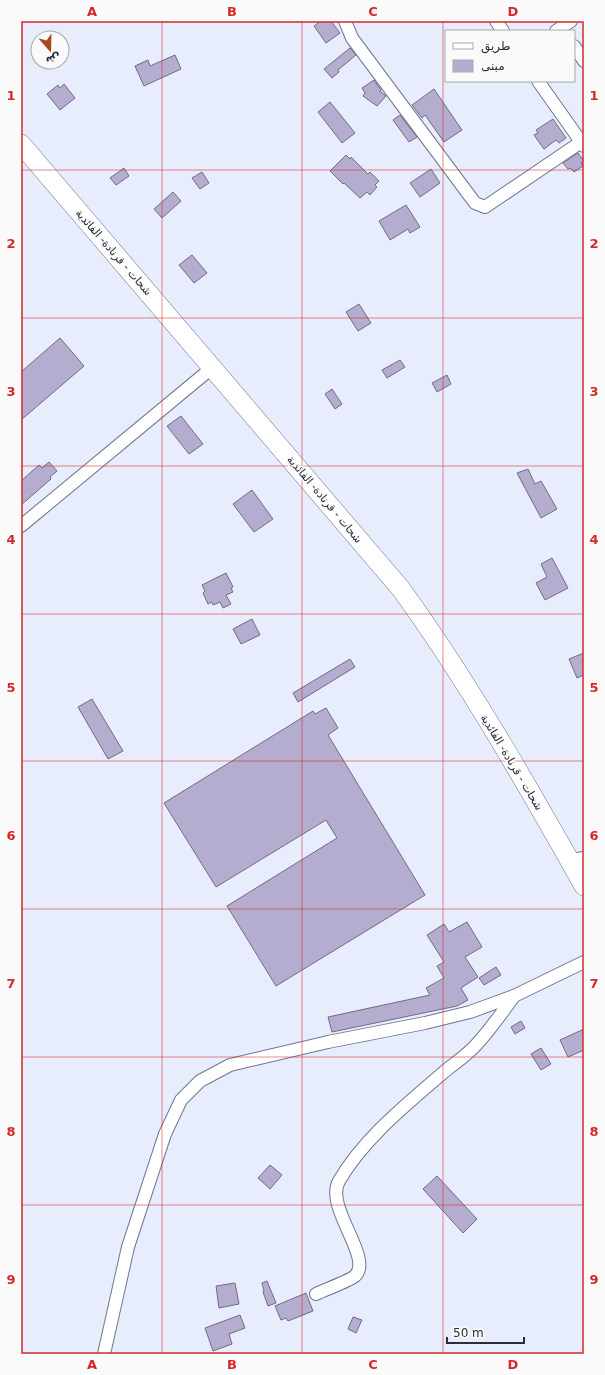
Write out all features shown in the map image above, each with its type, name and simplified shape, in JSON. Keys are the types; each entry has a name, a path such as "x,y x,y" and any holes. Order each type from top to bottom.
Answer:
{"main road":[{"name":"شحات - قرنادة- الفائدية","path":"21,144 401,589 449,658 577,859 584,886"}],"street":[{"path":"345,21 352,38 475,202 480,206 485,207 582,144 539,82"},
{"path":"496,21 502,30"},
{"path":"575,48 584,61"},
{"path":"21,526 213,367"},
{"path":"104,1354 128,1247 165,1134 181,1100 200,1081 230,1065 328,1042 425,1024 470,1012 514,996 584,962"},
{"path":"316,1294 354,1276 359,1268 359,1259 339,1209 336,1195 338,1183 348,1168 389,1120 476,1045 514,996"}],"building":[{"path":"321,21 331,21 340,33 326,43 314,26"},
{"path":"350,48 356,55 338,70 339,72 332,78 324,69"},
{"path":"175,55 181,69 144,86 135,66 148,60 150,66"},
{"path":"374,80 381,90 380,91 386,96 377,106 363,96 365,93 362,88"},
{"path":"64,84 75,98 60,110 47,94 58,85 60,88"},
{"path":"434,89 462,130 444,142 425,115 422,118 412,105"},
{"path":"330,102 355,133 342,143 318,112"},
{"path":"400,115 417,137 409,142 393,120"},
{"path":"553,119 566,138 559,143 556,140 544,149 534,135 538,133 536,130"},
{"path":"578,153 584,161 581,163 583,166 574,172 570,168 568,169 563,163"},
{"path":"346,155 350,159 351,157 368,174 370,172 379,181 375,185 377,187 370,195 367,192 360,198 330,171"},
{"path":"124,168 129,176 116,185 110,178"},
{"path":"431,169 440,183 420,197 410,183"},
{"path":"202,172 209,183 200,189 192,178"},
{"path":"173,192 181,201 162,218 154,209"},
{"path":"406,205 420,227 410,233 408,229 390,240 379,221"},
{"path":"192,255 207,273 194,283 179,265"},
{"path":"359,304 371,323 358,331 346,312"},
{"path":"60,338 84,366 21,420 21,372"},
{"path":"400,360 405,367 387,378 382,370"},
{"path":"447,375 451,384 437,392 432,383"},
{"path":"332,389 342,404 335,409 325,394"},
{"path":"181,416 203,444 189,454 167,426"},
{"path":"49,462 57,471 50,477 51,479 21,505 21,481 39,465 42,468"},
{"path":"528,469 535,484 541,481 557,509 541,518 517,473"},
{"path":"252,490 273,519 254,532 233,504"},
{"path":"552,558 568,588 545,600 536,583 547,577 541,564"},
{"path":"226,573 233,587 231,588 233,592 226,595 231,604 223,608 220,602 213,605 212,602 208,604 203,593 205,591 202,585"},
{"path":"252,619 260,635 241,644 233,629"},
{"path":"584,653 584,675 577,678 569,659"},
{"path":"350,659 355,667 298,702 293,693"},
{"path":"92,699 123,751 108,759 78,707"},
{"path":"326,708 338,728 328,735 425,895 276,986 227,906 337,838 326,820 216,887 164,803 313,711 315,714"},
{"path":"467,922 482,947 465,957 478,977 461,988 468,1000 457,1006 332,1032 328,1017 430,995 426,988 444,978 437,966 444,962 427,935 444,924 449,932"},
{"path":"496,967 501,975 484,985 479,978"},
{"path":"521,1021 525,1028 515,1034 511,1027"},
{"path":"584,1029 584,1050 568,1057 560,1040"},
{"path":"541,1048 551,1064 541,1070 531,1054"},
{"path":"270,1165 282,1175 270,1189 258,1178"},
{"path":"437,1176 477,1219 463,1233 423,1189"},
{"path":"267,1281 276,1303 268,1306 263,1292 262,1283"},
{"path":"235,1283 239,1304 219,1308 216,1286"},
{"path":"306,1293 313,1311 288,1321 286,1318 281,1320 275,1306"},
{"path":"240,1315 245,1328 229,1334 232,1344 213,1351 205,1328"},
{"path":"353,1317 362,1320 356,1333 348,1329"}]}
